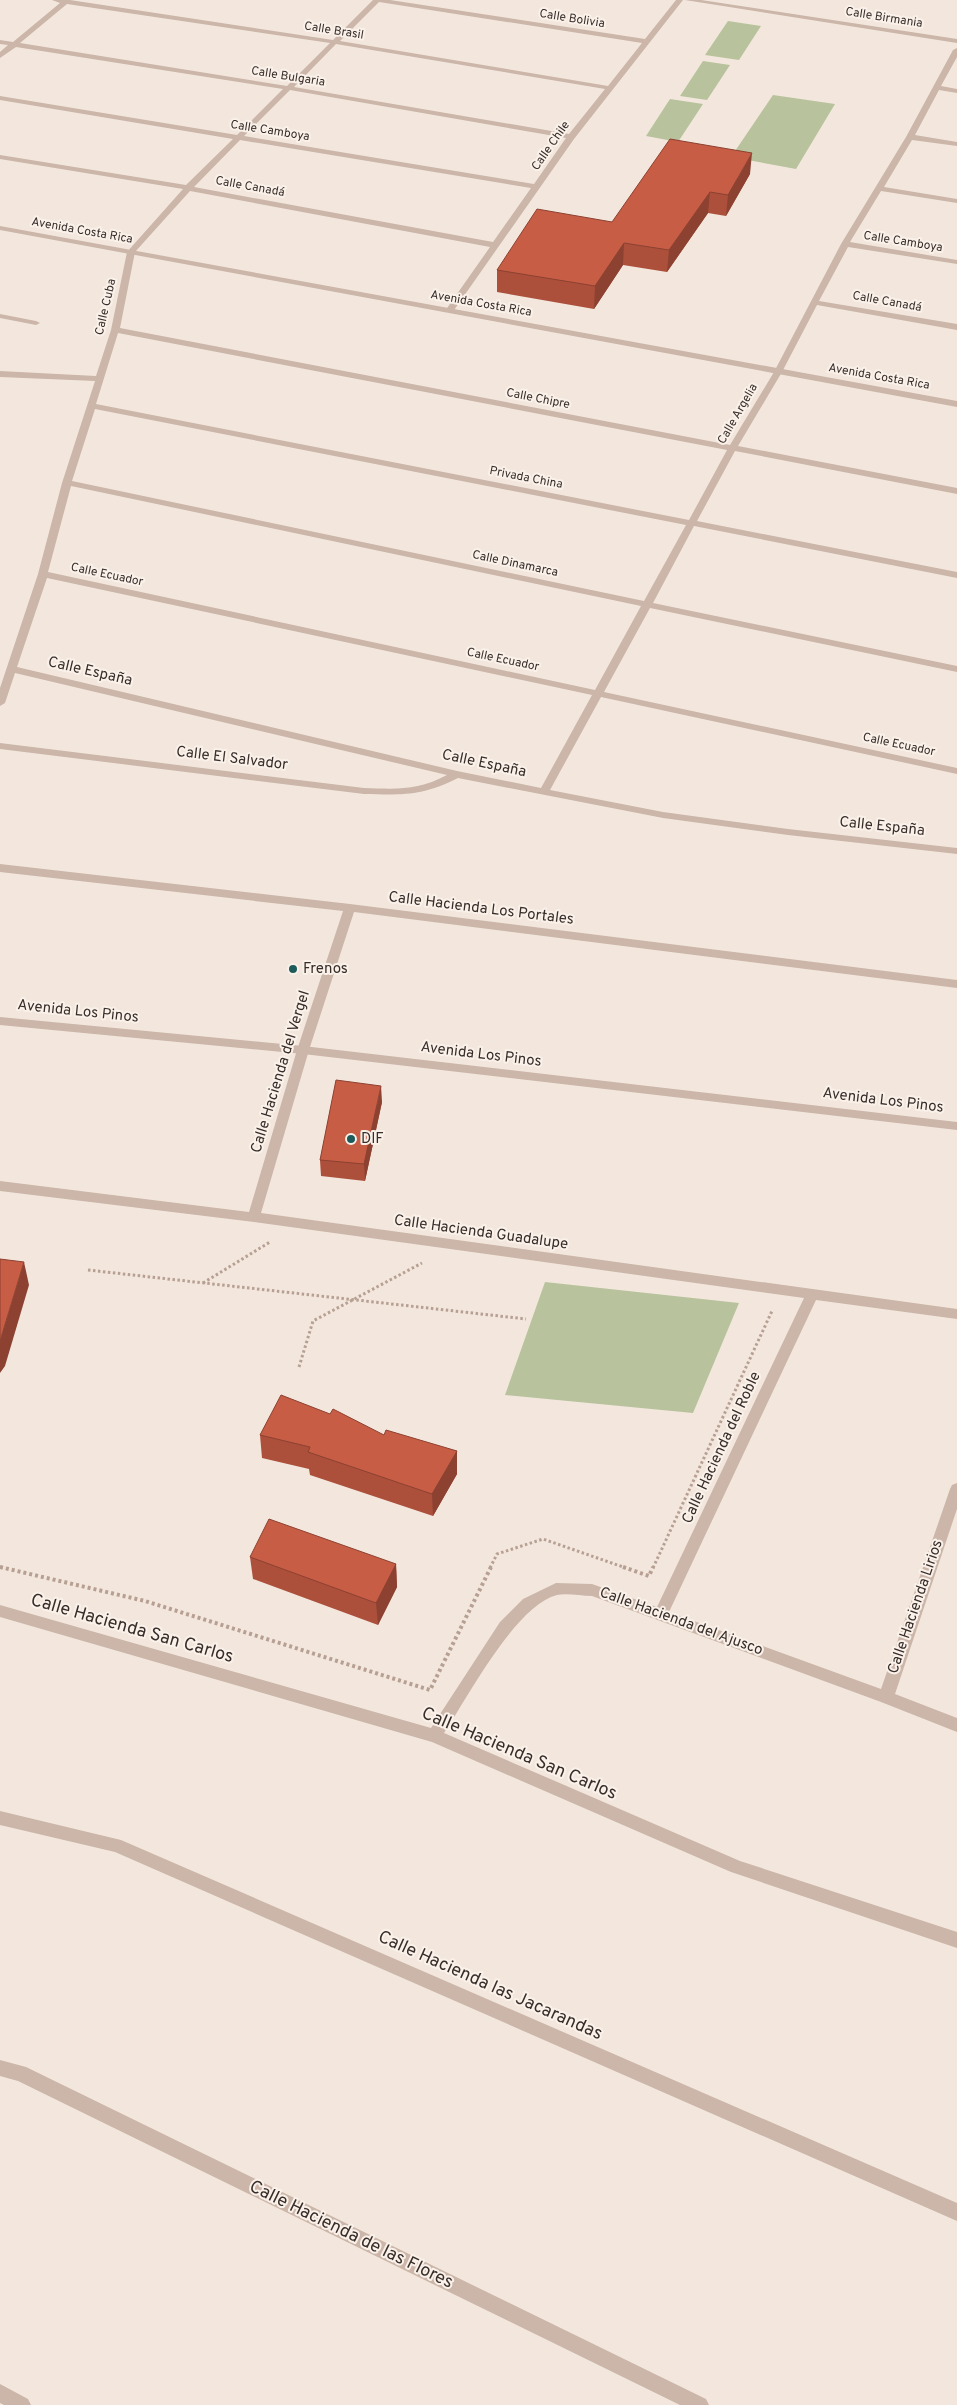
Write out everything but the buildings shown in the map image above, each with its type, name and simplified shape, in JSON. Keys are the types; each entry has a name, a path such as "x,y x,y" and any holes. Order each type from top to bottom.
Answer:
{"street":[{"name":"Calle Brasil","path":"54,0 335,42 610,88"},
{"path":"131,252 188,188 377,0"},
{"name":"Calle Bolivia","path":"377,0 645,41"},
{"name":"Calle Chile","path":"448,311 571,137 645,41 680,0"},
{"name":"Calle Birmania","path":"688,0 957,41"},
{"path":"0,56 66,1"},
{"name":"Calle Bulgaria","path":"0,42 289,88 571,137"},
{"name":"Calle Argelia","path":"544,792 732,449 778,372 845,244 910,137 957,50"},
{"path":"936,87 957,91"},
{"name":"Calle Camboya","path":"0,98 537,187"},
{"path":"910,137 957,144"},
{"name":"Calle Canadá","path":"0,157 188,188 494,245"},
{"path":"878,188 957,200"},
{"name":"Avenida Costa Rica","path":"0,228 957,404"},
{"name":"Calle Camboya","path":"845,244 957,262"},
{"name":"Calle Cuba","path":"0,703 43,574 90,405 115,330 131,252"},
{"name":"Calle Canadá","path":"813,302 957,327"},
{"path":"0,316 36,323"},
{"name":"Calle Chipre","path":"115,330 957,491"},
{"path":"0,374 98,379"},
{"name":"Privada China","path":"90,405 957,575"},
{"name":"Calle Dinamarca","path":"67,483 957,669"},
{"name":"Calle Ecuador","path":"43,574 957,770"},
{"name":"Calle España","path":"11,669 457,774 544,792 673,816 788,832 957,850"},
{"name":"Calle El Salvador","path":"0,746 364,791 404,792 423,789 432,787 457,774"},
{"name":"Calle Hacienda Los Portales","path":"0,868 350,908 957,984"},
{"name":"Calle Hacienda del Vergel","path":"254,1217 303,1050 350,908"},
{"name":"Avenida Los Pinos","path":"0,1021 303,1050 957,1126"},
{"name":"Calle Hacienda Guadalupe","path":"0,1186 254,1217 957,1314"},
{"name":"Calle Hacienda del Roble","path":"661,1614 812,1295"},
{"name":"Calle Hacienda Lirios","path":"886,1696 957,1489"},
{"name":"Calle Hacienda del Ajusco","path":"434,1736 504,1626 528,1603 556,1589 592,1590 886,1696 957,1725"},
{"name":"Calle Hacienda San Carlos","path":"0,1611 434,1736 737,1868 957,1940"},
{"name":"Calle Hacienda las Jacarandas","path":"0,1818 116,1844 957,2212"},
{"name":"Calle Hacienda de las Flores","path":"0,2068 20,2073 700,2405"},
{"path":"0,2394 22,2405"}],"path":[{"path":"202,1283 278,1238"},
{"path":"298,1367 313,1321 356,1300 425,1261"},
{"path":"88,1270 526,1319"},
{"path":"0,1567 144,1601 430,1690 497,1554 543,1539 649,1576 774,1308"}],"green space":[{"path":"728,21 761,26 739,60 705,55"},
{"path":"703,61 730,65 707,100 680,96"},
{"path":"773,95 835,104 796,169 731,157"},
{"path":"670,99 703,104 678,142 646,136"},
{"path":"545,1282 739,1303 693,1413 505,1395"}],"place":[{"name":"Frenos","path":"293,969"},
{"name":"DIF","path":"351,1139"}]}
